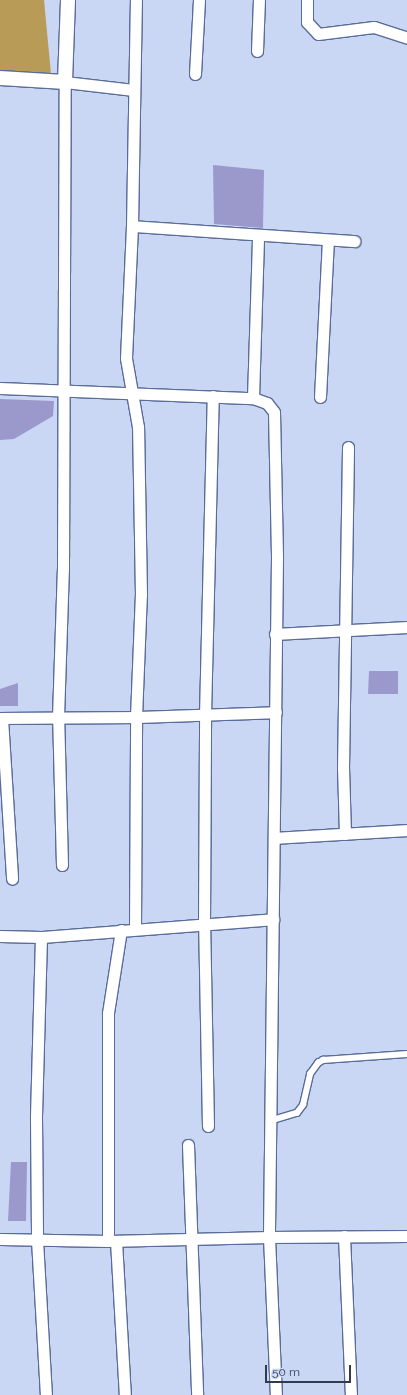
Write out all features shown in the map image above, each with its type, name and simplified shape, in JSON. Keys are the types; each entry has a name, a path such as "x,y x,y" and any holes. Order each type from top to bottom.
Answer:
{"street":[{"path":"62,865 58,717 63,569 62,392 65,82 68,0"},
{"path":"135,929 136,717 141,595 138,427 126,358 132,226 136,0"},
{"path":"195,74 199,0"},
{"path":"257,51 259,0"},
{"path":"308,0 307,22 318,34 374,27 407,38"},
{"path":"0,78 65,82 134,90"},
{"path":"132,226 354,241"},
{"path":"252,398 258,235"},
{"path":"320,397 328,240"},
{"path":"0,388 62,392 132,393 252,398 262,400 271,406 275,418 277,558 275,634 276,712 269,1236 276,1395"},
{"path":"208,1126 204,924 205,715 213,396"},
{"path":"345,834 343,768 348,447"},
{"path":"275,634 407,627"},
{"path":"12,879 1,718 136,717 276,712"},
{"path":"274,838 407,830"},
{"path":"0,936 41,937 273,919"},
{"path":"121,930 108,1013 112,1241 124,1395"},
{"path":"41,937 36,1118 37,1240 46,1395"},
{"path":"188,1144 190,1239 197,1395"},
{"path":"0,1239 112,1241 269,1236 407,1236"},
{"path":"344,1236 351,1395"}],"lane":[{"path":"270,1121 298,1113 303,1104 310,1074 318,1064 324,1060 407,1054"}],"shaded area":[{"path":"0,0 44,0 51,74 0,71"}],"building":[{"path":"213,165 264,170 263,228 214,224"},
{"path":"0,399 54,401 53,416 14,439 0,440"},
{"path":"369,671 398,671 398,694 368,694"},
{"path":"18,683 18,706 0,706 0,689"},
{"path":"11,1162 27,1162 26,1221 8,1221"}]}
